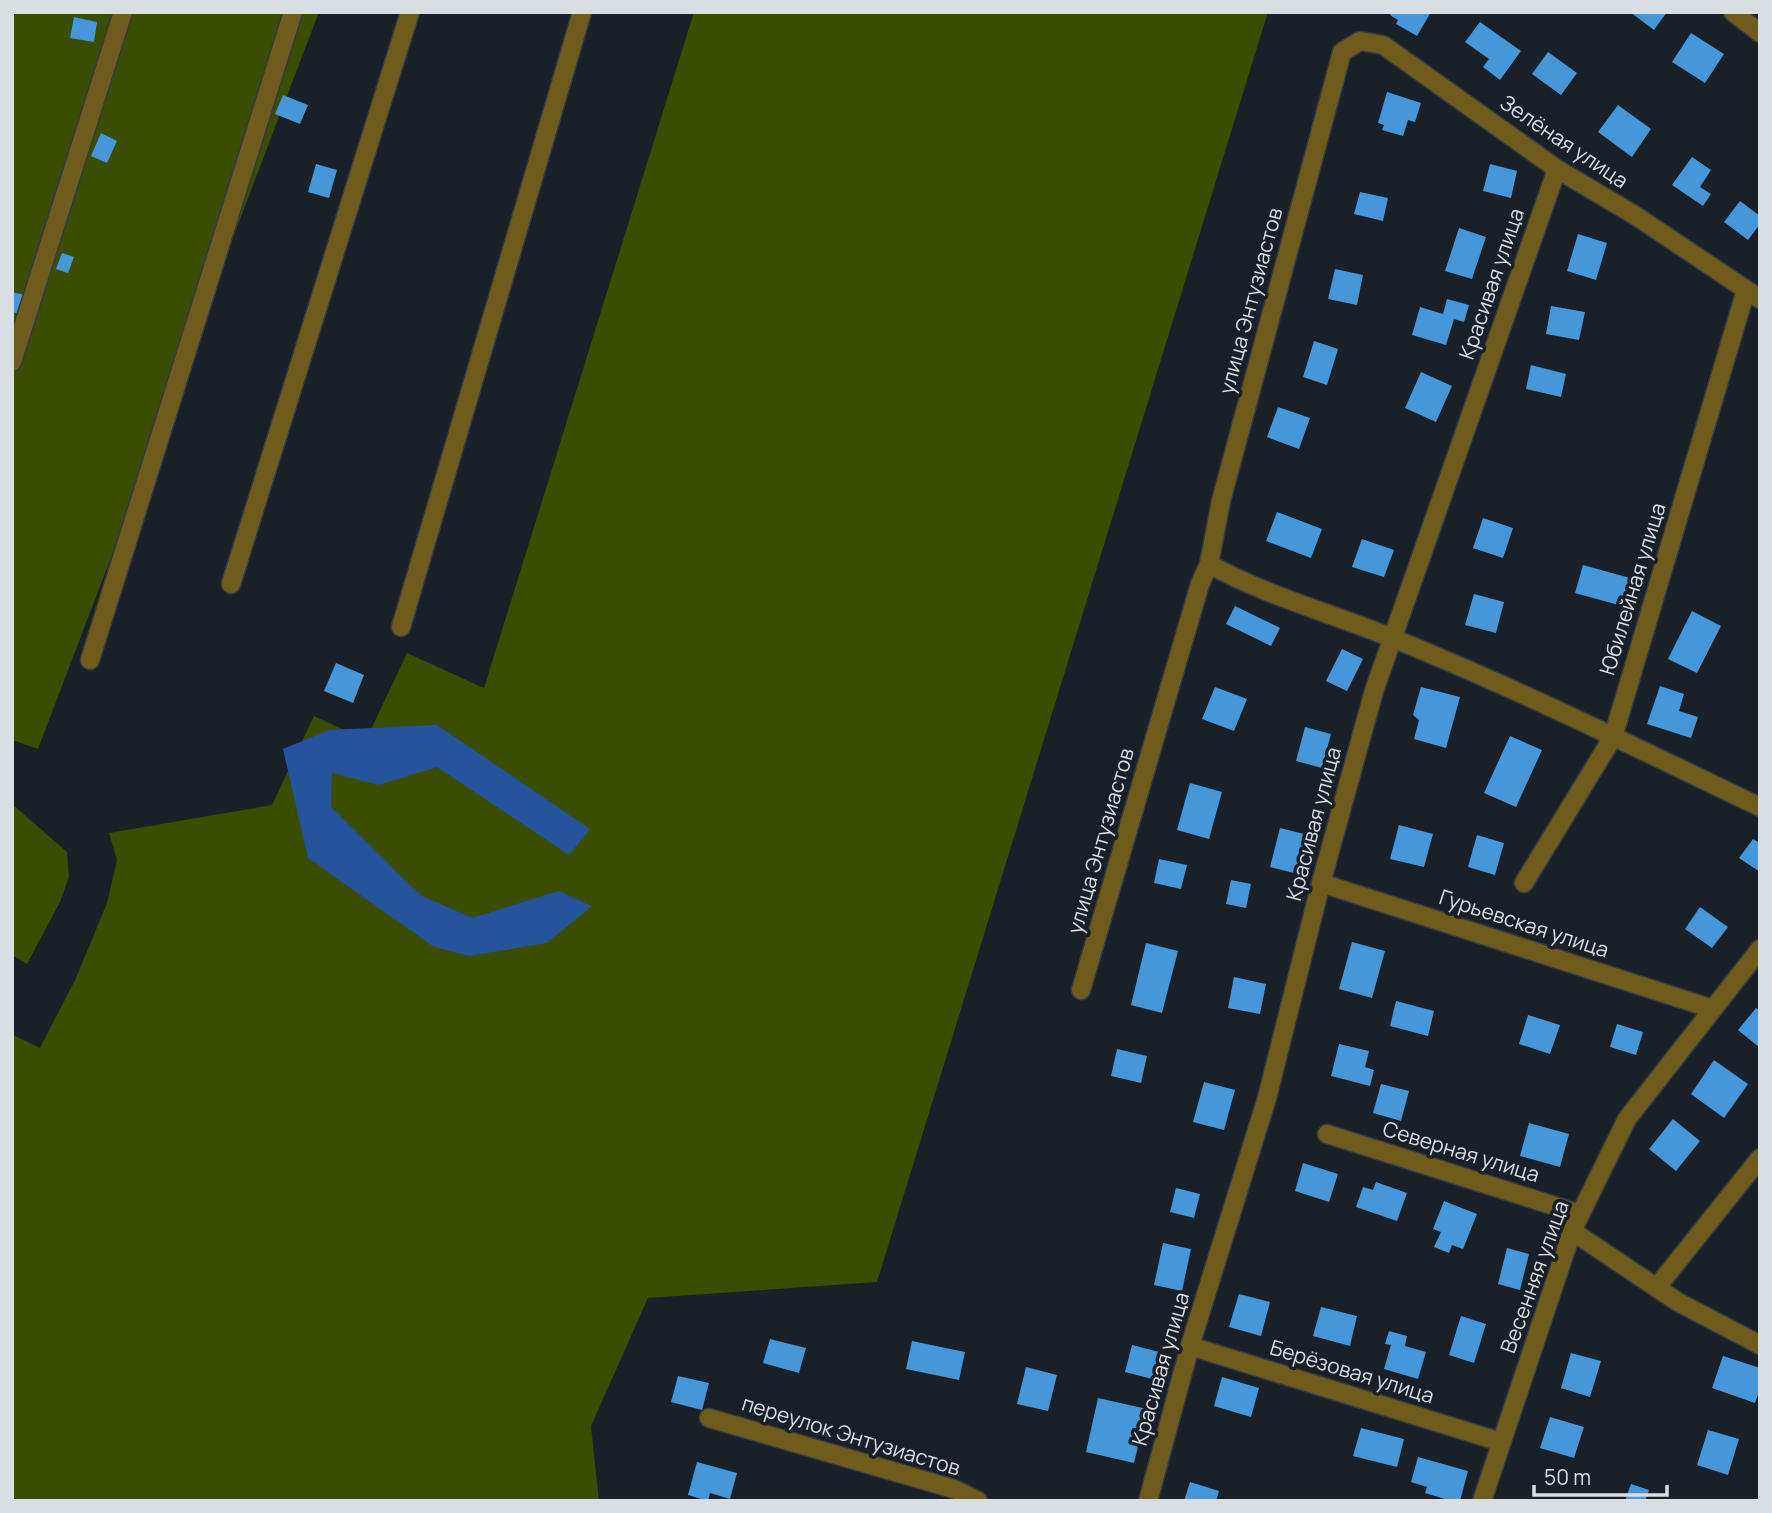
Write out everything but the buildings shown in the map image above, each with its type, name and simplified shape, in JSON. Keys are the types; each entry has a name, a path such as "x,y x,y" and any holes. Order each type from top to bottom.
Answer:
{"street":[{"path":"12,362 123,12"},
{"path":"90,660 293,12"},
{"path":"231,584 410,12"},
{"path":"401,626 582,12"},
{"path":"1733,12 1760,33"},
{"name":"Зелёная улица","path":"1342,52 1360,41 1384,45 1557,169 1636,216 1753,294"},
{"name":"улица Энтузиастов","path":"1081,990 1200,584 1209,564 1221,501 1342,52"},
{"name":"Красивая улица","path":"1148,1501 1190,1346 1267,1098 1321,883 1374,691 1557,169"},
{"name":"Юбилейная улица","path":"1524,883 1613,737 1753,294"},
{"path":"1209,564 1234,578 1392,638 1613,737 1760,807"},
{"name":"Гурьевская улица","path":"1321,883 1713,1009"},
{"name":"Весенняя улица","path":"1482,1501 1572,1231 1627,1119 1760,949"},
{"name":"Северная улица","path":"1327,1134 1580,1214"},
{"path":"1657,1287 1760,1158"},
{"path":"1572,1231 1678,1303 1760,1345"},
{"name":"Берёзовая улица","path":"1190,1346 1501,1442"},
{"name":"переулок Энтузиастов","path":"709,1418 954,1489 978,1501"}],"green space":[{"path":"12,12 319,12 38,749 12,740"},
{"path":"694,12 1268,12 877,1282 648,1298 591,1426 599,1501 12,1501 13,1035 40,1048 76,978 107,903 117,860 109,833 272,805 314,716 366,740 407,653 484,688"},
{"path":"12,804 67,852 69,877 60,902 27,964 12,955"}],"water":[{"path":"437,725 590,829 569,855 437,767 379,785 332,773 331,807 420,895 472,918 559,891 592,906 547,943 469,956 434,947 308,858 283,749 329,730"}]}
